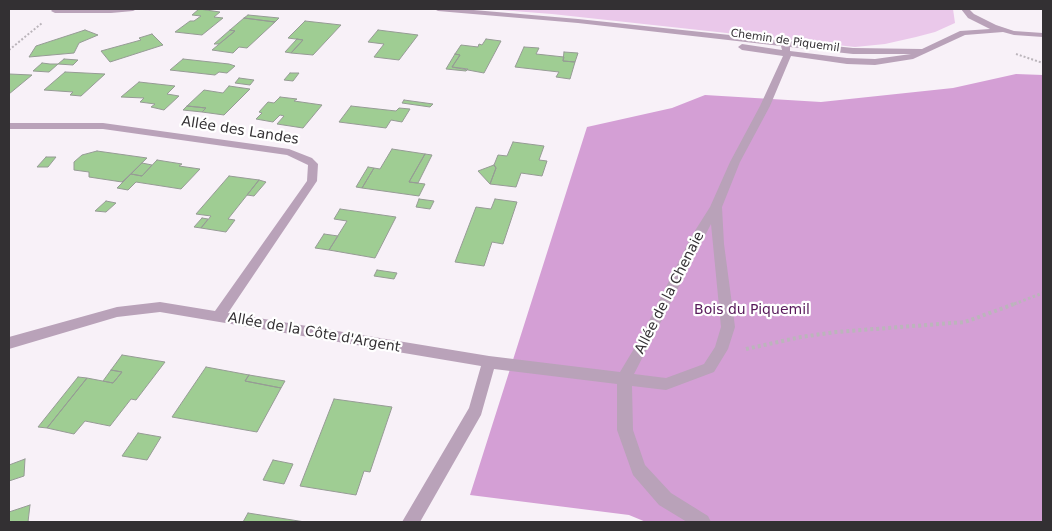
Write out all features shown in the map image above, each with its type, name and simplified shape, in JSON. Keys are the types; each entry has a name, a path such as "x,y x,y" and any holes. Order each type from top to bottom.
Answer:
{"street":[{"path":"57,10 111,11 133,9"},
{"name":"Chemin de Piquemil","path":"438,9 646,29 699,40 786,48 847,61 875,62 910,57 963,33 1003,30"},
{"path":"965,9 971,16 984,24 1043,40"},
{"path":"963,33 968,27 971,16"},
{"path":"1026,34 1043,34"},
{"name":"Allée de la Chenaie","path":"716,207 718,244 728,327 721,349 709,368 666,384 624,378 646,340 697,237 716,207 735,162 765,106 786,48"},
{"name":"Allée des Landes","path":"9,126 103,126 288,152 313,164 312,181 218,317"},
{"name":"Allée de la Côte d'Argent","path":"9,343 117,312 160,306 488,362 624,378"},
{"path":"411,522 476,410 488,362"},
{"path":"624,378 625,430 639,470 665,499 702,522"}],"path":[{"path":"9,50 57,10"},
{"path":"721,349 745,350 802,337 836,332 965,322 1043,293"}],"shaded area":[{"path":"488,9 953,9 955,23 935,32 916,37 885,44 855,47 552,14"}],"green space":[{"name":"Bois du Piquemil","path":"1016,74 1043,75 1043,522 646,522 629,515 470,495 587,127 672,108 705,95 821,102 953,88"}],"building":[{"path":"199,9 220,12 214,17 223,18 202,35 175,32 190,21 194,21 201,16 192,15"},
{"path":"248,15 279,18 275,22 244,18"},
{"path":"244,18 275,22 247,48 239,47 233,53 212,50 235,31 230,30"},
{"path":"305,21 341,25 313,55 291,53 303,40 288,38"},
{"path":"85,30 98,35 79,43 74,53 29,57 36,46"},
{"path":"230,30 235,31 219,44 214,44"},
{"path":"378,30 418,35 399,60 374,57 384,44 368,42"},
{"path":"152,34 163,45 110,62 101,51 141,40 139,38"},
{"path":"297,39 303,40 291,53 285,52"},
{"path":"486,39 501,41 484,73 452,67 460,55 455,54 461,45 478,47"},
{"path":"524,47 539,48 536,54 564,57 563,61 575,62 570,79 556,77 559,72 515,67"},
{"path":"564,52 578,53 575,62 563,61"},
{"path":"455,54 460,55 452,67 468,69 466,71 446,69"},
{"path":"64,59 78,60 73,65 58,64"},
{"path":"183,59 235,66 227,73 219,72 215,75 170,70"},
{"path":"42,63 58,64 49,72 33,71"},
{"path":"65,72 105,74 81,96 70,95 73,92 44,90"},
{"path":"290,73 299,73 293,81 284,80"},
{"path":"9,74 32,75 9,94"},
{"path":"239,78 254,80 250,85 235,83"},
{"path":"139,82 175,86 167,94 179,96 164,110 151,107 155,104 140,102 144,98 121,97"},
{"path":"229,86 250,89 224,115 202,112 206,108 187,106 204,90 223,93"},
{"path":"280,97 322,105 303,128 277,124 284,116 280,115 273,122 256,119 262,113 259,112 268,102 274,103"},
{"path":"404,100 433,104 430,107 402,103"},
{"path":"187,106 206,108 202,112 183,110"},
{"path":"351,106 396,111 399,108 410,109 402,122 391,120 386,128 339,122"},
{"path":"513,142 544,146 539,160 547,161 542,176 521,173 516,187 490,184 496,168 494,165 498,155 507,156"},
{"path":"392,149 425,154 409,182 425,184 419,196 362,188 374,168 380,169"},
{"path":"97,151 147,158 122,182 89,177 89,172 74,170 74,162 82,155"},
{"path":"425,154 432,155 418,183 409,182"},
{"path":"46,157 56,157 48,167 37,167"},
{"path":"157,160 200,169 181,189 136,182 128,190 117,188 131,174 142,176"},
{"path":"142,163 152,165 142,176 131,174"},
{"path":"494,165 496,168 490,184 478,171"},
{"path":"368,167 374,168 362,188 356,187"},
{"path":"229,176 259,180 228,219 235,220 226,232 201,228 211,216 196,214"},
{"path":"259,180 266,182 254,196 247,195"},
{"path":"419,199 434,201 430,209 416,207"},
{"path":"495,199 517,202 503,244 492,242 484,266 455,262 476,207 491,209"},
{"path":"106,201 116,203 106,212 95,211"},
{"path":"340,209 396,217 375,258 329,250 347,221 334,219"},
{"path":"202,218 208,219 201,228 194,227"},
{"path":"324,234 338,236 329,250 315,248"},
{"path":"377,270 397,273 394,279 374,276"},
{"path":"122,355 165,362 136,400 131,399 110,426 85,421 74,434 47,428 87,378 113,383 122,372 111,370"},
{"path":"206,367 249,375 245,381 281,388 257,432 172,417"},
{"path":"111,370 122,372 113,383 103,381"},
{"path":"249,375 285,381 281,388 245,381"},
{"path":"78,377 87,378 47,428 38,427"},
{"path":"334,399 392,407 370,472 364,471 356,495 300,486"},
{"path":"138,433 161,437 147,460 122,456"},
{"path":"25,459 24,476 9,481 9,465"},
{"path":"273,460 293,464 284,484 263,480"},
{"path":"30,505 28,522 9,522 9,512"},
{"path":"248,513 305,522 243,522"}]}
